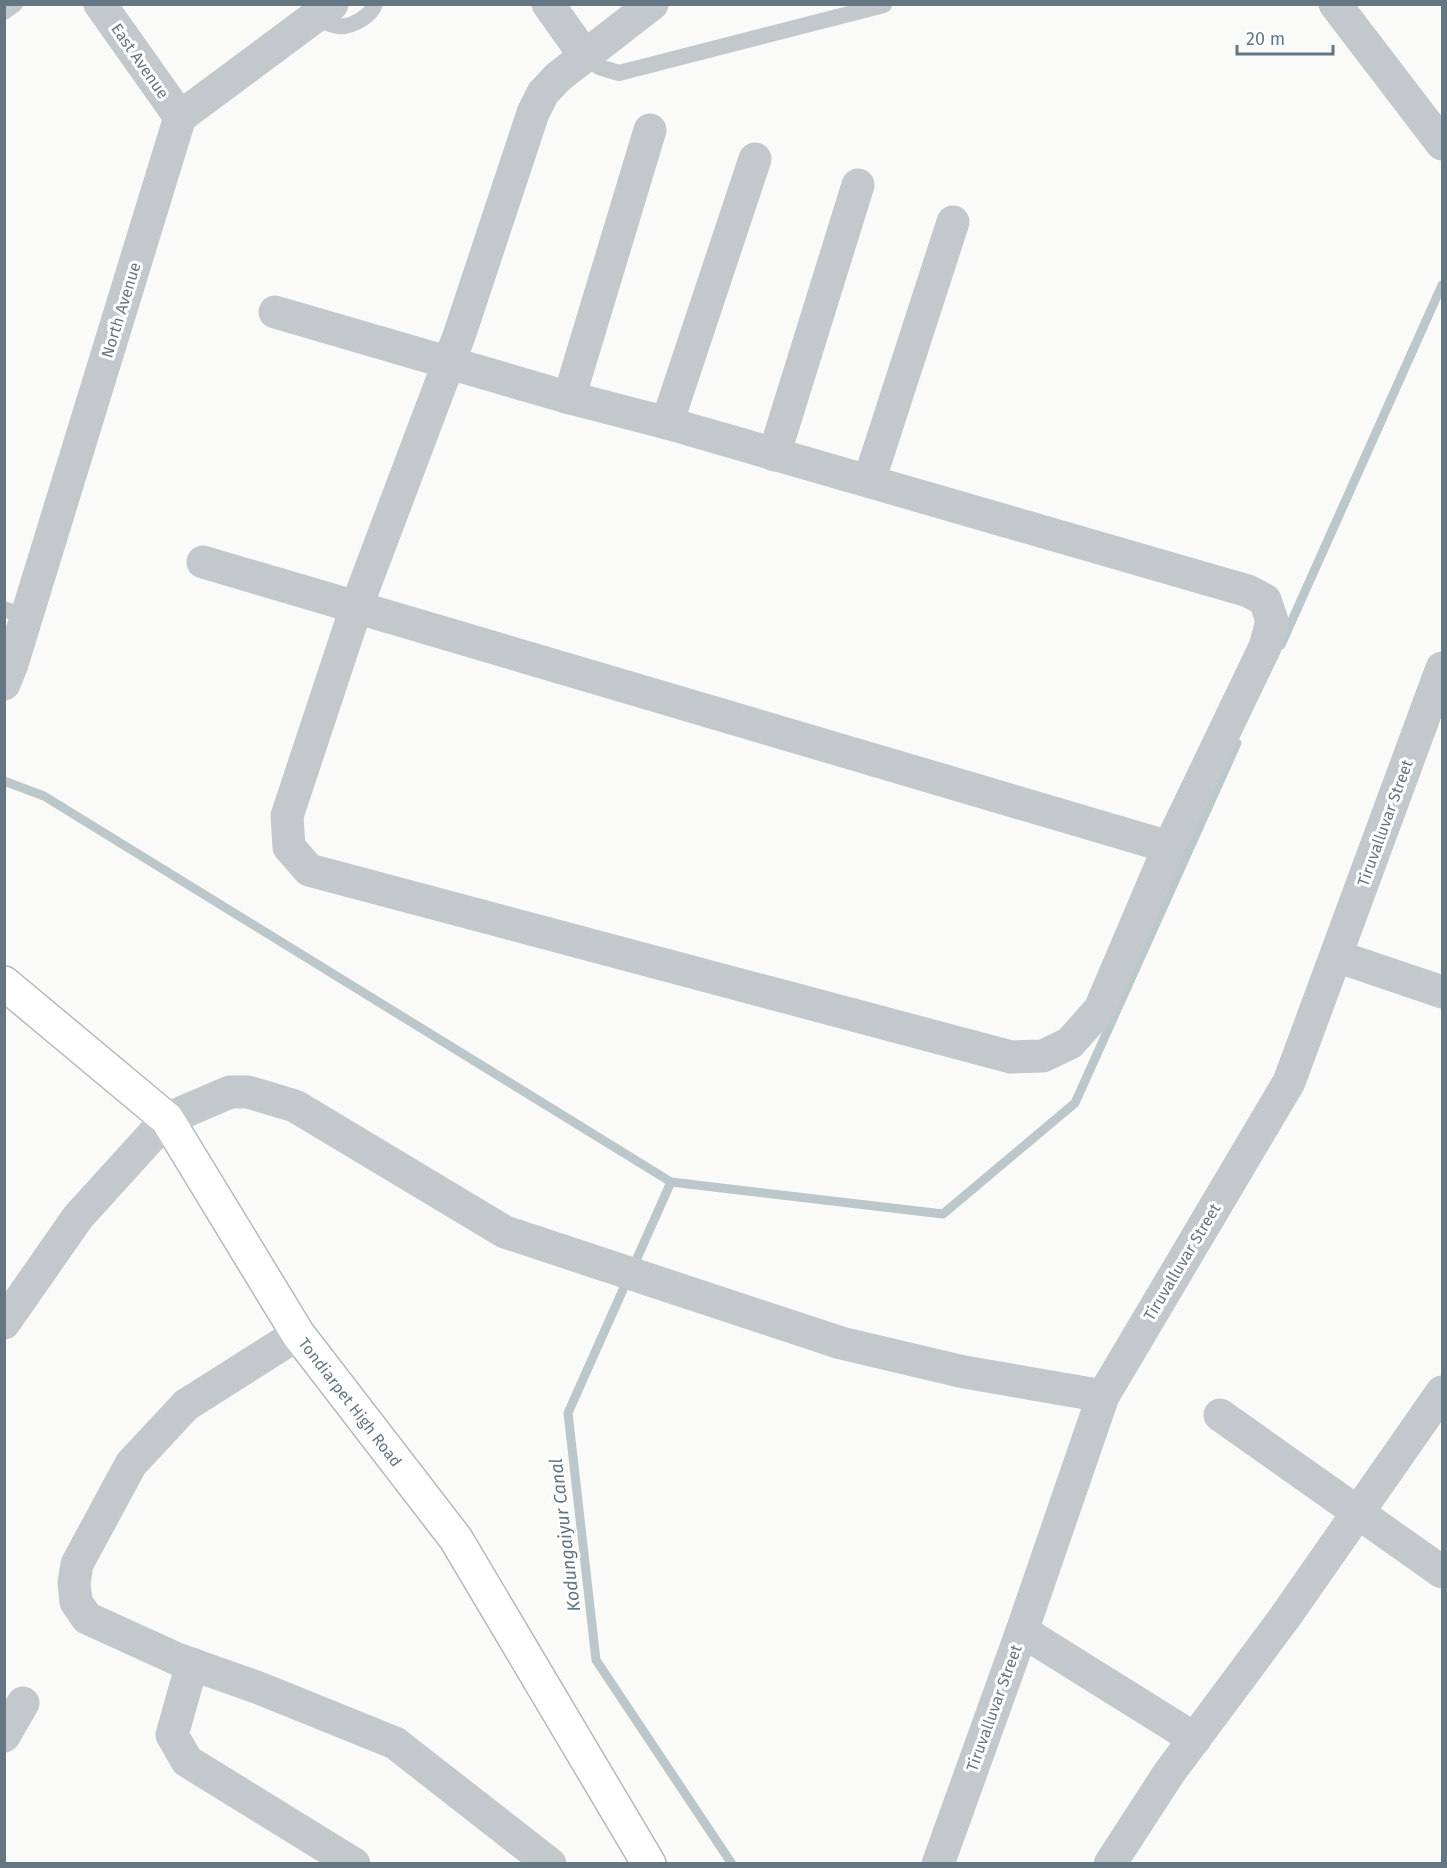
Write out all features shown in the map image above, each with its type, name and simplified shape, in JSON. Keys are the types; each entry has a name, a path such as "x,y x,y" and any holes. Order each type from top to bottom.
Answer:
{"main road":[{"name":"Tondiarpet High Road","path":"4,983 167,1119 298,1334 456,1539 649,1863"}],"street":[{"name":"East Avenue","path":"100,4 180,117"},
{"path":"548,4 585,56"},
{"path":"275,312 449,362 569,398 667,423 1248,591 1265,600 1272,621 1265,647 1169,847 1100,1009 1070,1043 1043,1056 1011,1057 309,870 289,847 287,816 356,608 449,362 533,113 543,93 558,77 652,4"},
{"path":"1335,4 1443,144"},
{"path":"180,117 323,11"},
{"name":"North Avenue","path":"4,684 16,613 180,117"},
{"path":"569,398 650,130"},
{"path":"667,423 755,159"},
{"path":"774,455 858,184"},
{"path":"869,481 953,222"},
{"path":"203,562 356,608 478,641 1169,847"},
{"name":"Tiruvalluvar Street","path":"938,1863 1022,1631 1103,1396 1288,1082 1443,668"},
{"path":"1336,956 1443,992"},
{"path":"4,1323 78,1217 167,1119 230,1092 248,1092 295,1106 505,1232 841,1343 964,1372 1103,1396"},
{"path":"298,1334 186,1405 131,1464 77,1564 74,1583 76,1602 87,1618 192,1664 259,1688 395,1743 550,1863"},
{"path":"1110,1863 1169,1773 1285,1617 1443,1392"},
{"path":"1220,1415 1443,1572"},
{"path":"1022,1631 1194,1739"},
{"path":"192,1664 172,1735 188,1761 354,1863"},
{"path":"4,1736 23,1703"}],"lane":[{"path":"4,12 15,4"},
{"path":"323,11 339,27 356,22 373,11 375,4"},
{"path":"585,56 599,67 619,73 862,8 884,5"}],"waterway":[{"path":"1281,645 1442,285"},
{"path":"4,781 44,796 671,1182 943,1214 1075,1103 1237,743"},
{"name":"Kodungaiyur Canal","path":"671,1182 568,1413 596,1660 732,1864"}]}
